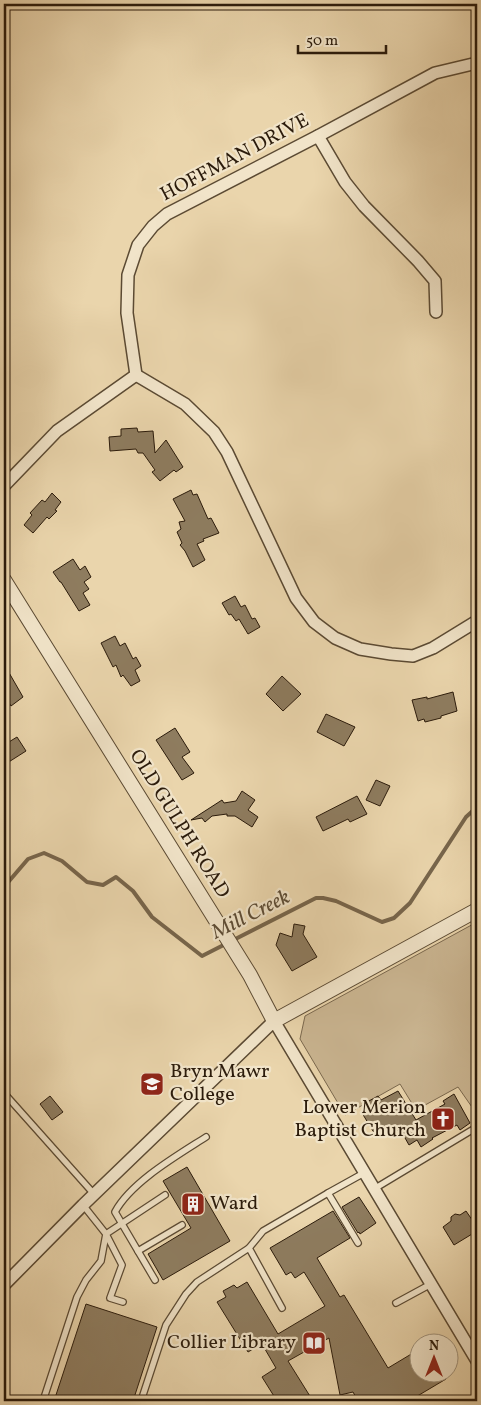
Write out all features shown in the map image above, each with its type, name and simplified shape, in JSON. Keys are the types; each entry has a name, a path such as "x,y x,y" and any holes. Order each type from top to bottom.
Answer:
{"street":[{"name":"HOFFMAN DRIVE","path":"136,375 127,313 128,275 138,245 152,226 167,214 435,73 477,63"},
{"path":"318,136 345,182 364,206 435,281 436,312"},
{"path":"4,486 57,431 136,375 184,404 214,432 227,452 296,598 314,622 334,638 360,649 413,656 433,648 477,621"},
{"name":"OLD GULPH ROAD","path":"4,580 250,975 274,1021"},
{"path":"4,1285 83,1205 274,1021 477,910"},
{"path":"274,1021 431,1284 472,1342 477,1361"}],"lane":[{"path":"4,1093 94,1195"},
{"path":"374,1189 477,1127"},
{"path":"155,1280 115,1212 119,1204 158,1168 206,1137"},
{"path":"141,1401 166,1325 186,1294 197,1282 249,1248 263,1231 364,1173"},
{"path":"328,1193 358,1243"},
{"path":"43,1401 77,1297 86,1280 101,1260 106,1234 164,1195"},
{"path":"83,1205 106,1234 122,1265 110,1298 123,1302"},
{"path":"138,1251 182,1225"},
{"path":"249,1248 282,1308"},
{"path":"396,1304 431,1284"}],"shaded area":[{"path":"477,922 477,1108 474,1110 458,1087 416,1110 400,1084 345,1115 300,1039 305,1016"}],"building":[{"path":"137,428 138,432 153,431 155,453 166,440 183,467 176,472 174,470 160,481 152,472 155,470 143,453 138,453 136,449 110,451 109,437 121,436 121,429"},
{"path":"191,490 193,495 197,494 208,519 211,518 219,533 203,539 204,541 197,544 205,560 193,567 180,545 182,543 177,532 181,529 179,522 185,521 173,499"},
{"path":"52,493 61,502 55,510 57,511 49,519 47,517 33,533 24,525 32,515 30,513 42,500 45,502"},
{"path":"73,559 80,570 85,566 91,577 84,582 89,589 83,593 90,605 79,611 53,572"},
{"path":"235,596 241,607 245,605 252,619 255,618 260,627 248,634 239,619 236,621 231,614 229,615 222,603"},
{"path":"115,636 120,646 125,643 133,659 136,657 141,666 135,670 140,681 131,686 123,675 121,677 116,665 113,667 101,643"},
{"path":"4,664 23,697 11,706 7,699 4,701"},
{"path":"282,676 301,694 283,711 266,694"},
{"path":"453,692 457,711 441,716 441,718 425,722 424,719 418,721 412,700 427,697 427,699"},
{"path":"326,714 355,727 344,746 317,732"},
{"path":"175,728 190,752 182,757 194,773 182,780 156,740"},
{"path":"17,737 26,751 4,765 4,745"},
{"path":"376,780 390,786 380,806 366,800"},
{"path":"242,791 255,800 248,810 258,817 252,827 235,816 227,816 227,814 212,816 205,822 202,818 191,820 222,800 224,803 236,801"},
{"path":"357,796 367,814 350,822 348,819 323,831 316,817"},
{"path":"294,924 305,926 303,934 317,957 292,971 276,945 280,933 292,937"},
{"name":"Lower Merion Baptist Church","path":"398,1091 416,1120 445,1104 443,1101 454,1094 470,1123 460,1130 457,1125 432,1138 421,1147 417,1140 409,1145 400,1129 389,1135 386,1130 376,1136 362,1113 371,1108 367,1102 378,1096 381,1100"},
{"path":"50,1096 63,1112 52,1120 40,1104"},
{"name":"Ward","path":"187,1167 230,1241 163,1280 148,1254 191,1228 163,1181"},
{"path":"359,1197 376,1223 360,1234 342,1207"},
{"path":"333,1211 350,1238 317,1258 340,1297 344,1295 388,1368 408,1356 408,1382 441,1382 409,1401 358,1401 353,1392 340,1395 329,1338 288,1361 313,1401 277,1401 262,1377 276,1368 262,1344 248,1352 217,1302 226,1297 223,1291 234,1285 237,1288 247,1282 278,1334 325,1306 304,1272 295,1278 291,1272 286,1275 270,1248"},
{"path":"466,1211 477,1227 477,1231 454,1245 443,1227 451,1221 451,1217 455,1214 460,1215"},
{"path":"86,1304 157,1327 133,1401 54,1401"}],"waterway":[{"name":"Mill Creek","path":"4,887 28,859 44,853 62,861 87,882 103,885 116,877 133,891 152,917 202,956 316,898 336,901 382,922 394,918 410,903 466,817 477,807"}],"place":[{"name":"Bryn Mawr College","path":"152,1084"},
{"name":"Lower Merion Baptist Church","path":"443,1119"},
{"name":"Ward","path":"193,1204"},
{"name":"Collier Library","path":"314,1343"}]}
